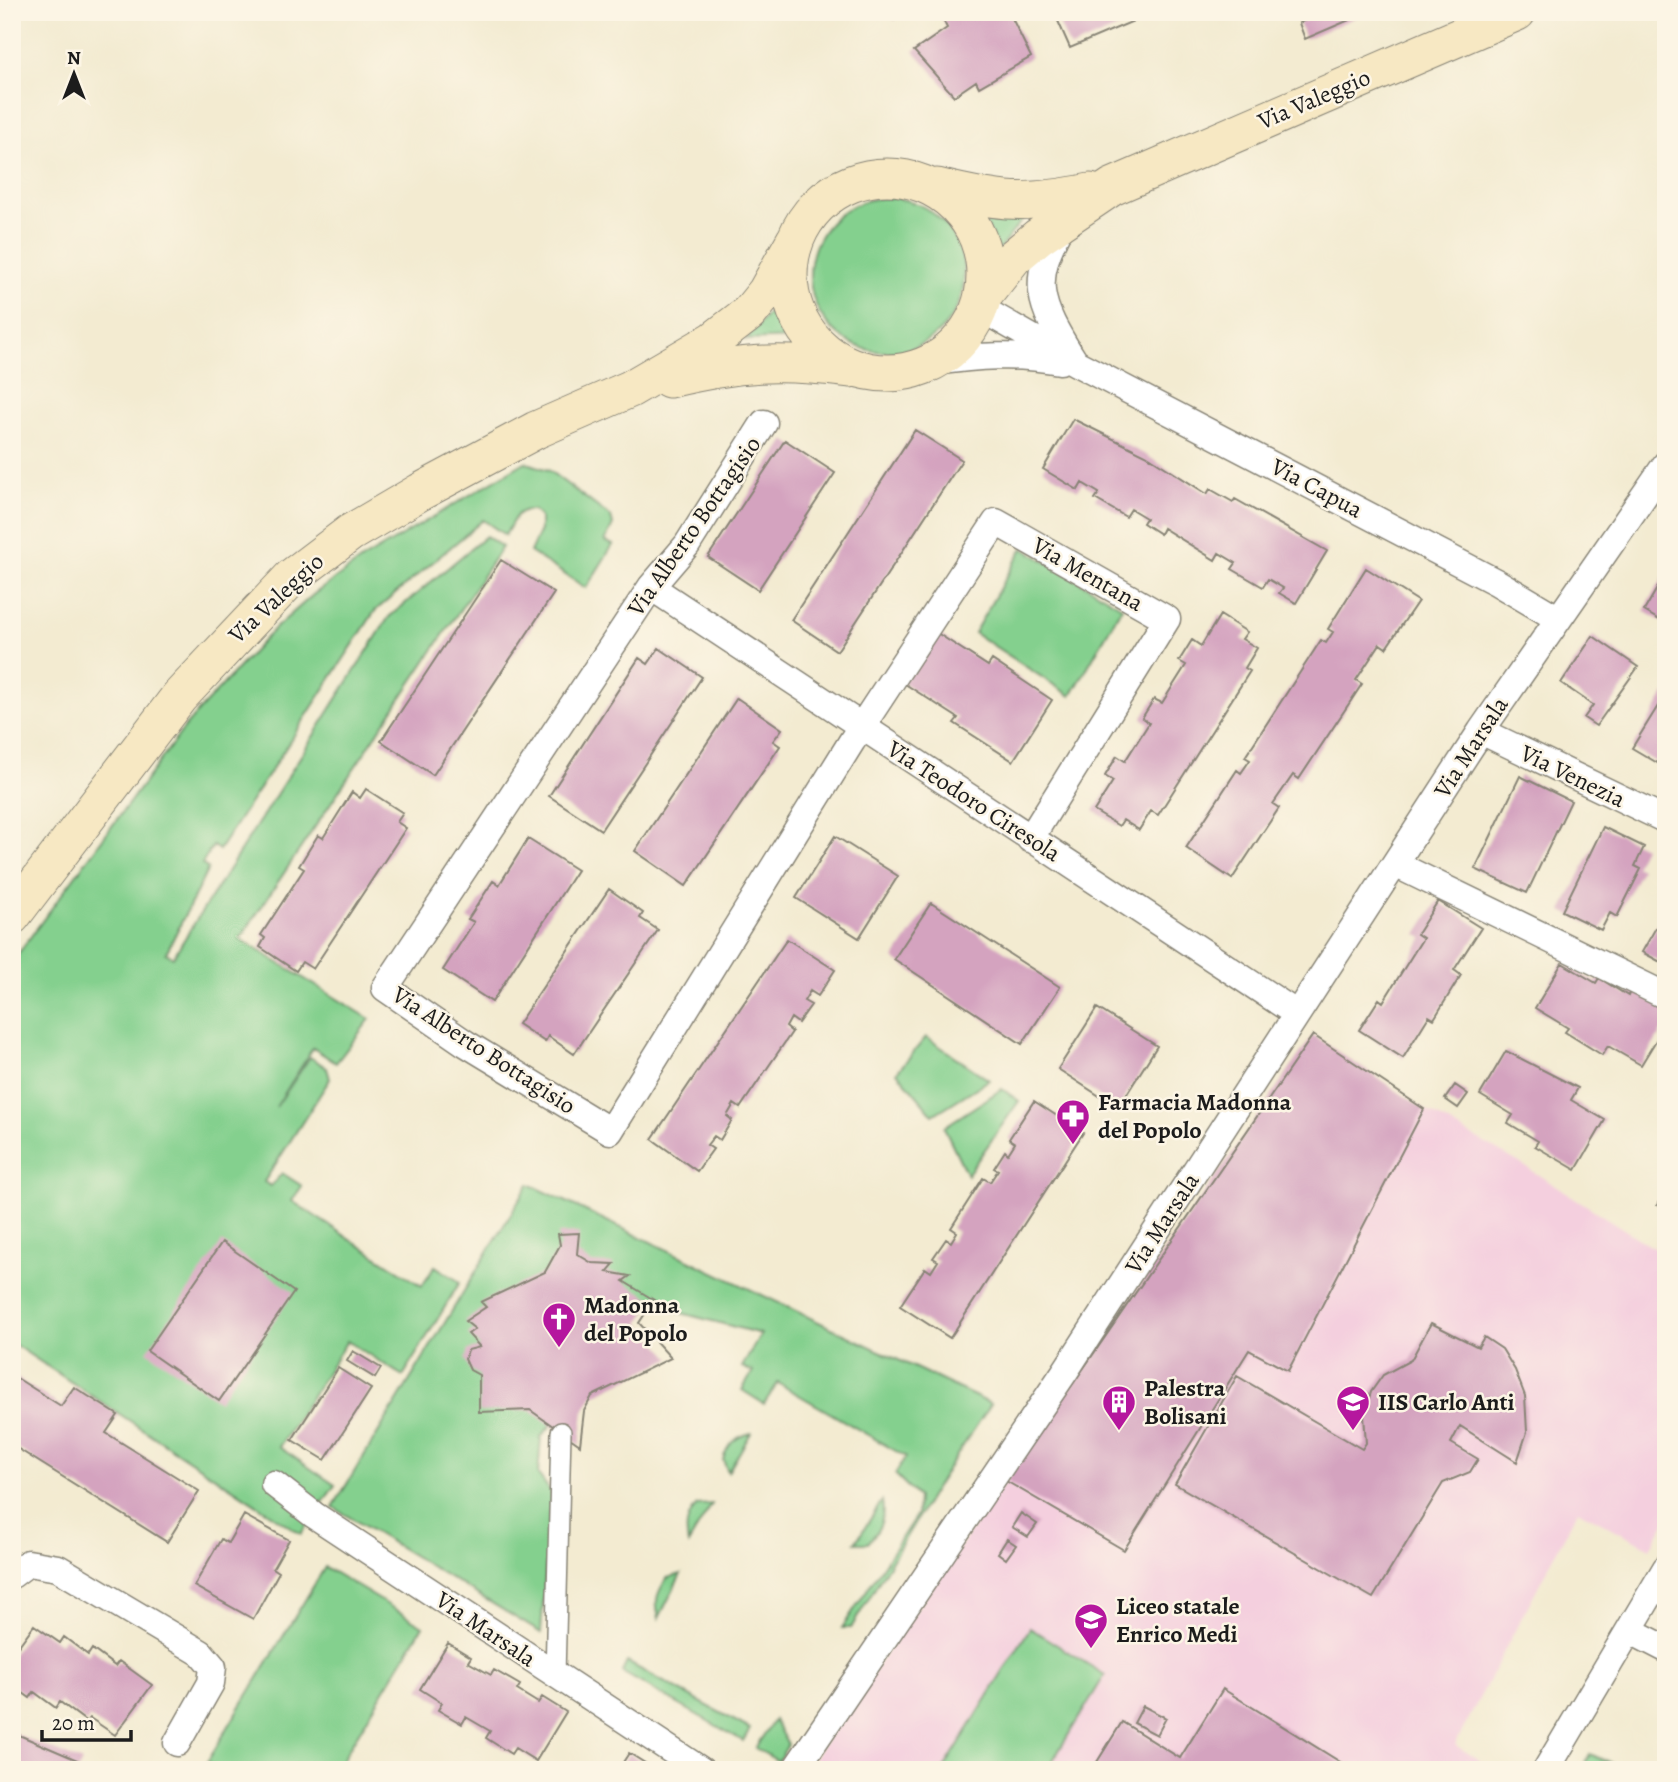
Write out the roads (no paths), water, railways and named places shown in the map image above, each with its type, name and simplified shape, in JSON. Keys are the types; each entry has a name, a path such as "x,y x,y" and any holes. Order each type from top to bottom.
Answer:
{"main road":[{"name":"Via Valeggio","path":"982,301 1014,257 1065,216 1112,187 1517,12"},
{"path":"897,177 928,185 950,199 968,218 981,242 986,268 982,301 970,329 954,348 934,362 900,373 881,373 851,367 825,351 804,328 792,301 789,270 795,240 811,213 835,191 865,179 897,177"},
{"name":"Via Valeggio","path":"928,185 1004,203 1043,202 1112,187"},
{"name":"Via Valeggio","path":"12,916 179,697 292,577 350,533 420,492 536,430 630,389 714,340 749,313 766,292 795,240"},
{"name":"Via Valeggio","path":"630,389 711,369 757,362 789,362 881,373"}],"street":[{"path":"1065,216 1052,240 1041,274 1042,296 1048,318 1076,363"},
{"name":"Via Capua","path":"982,301 1076,363 1498,583 1557,618"},
{"name":"Via Capua","path":"934,362 982,355 1034,356 1076,363"},
{"name":"Via Alberto Bottagisio","path":"764,423 687,544 651,587 385,988 465,1043 610,1131 862,727"},
{"name":"Via Marsala","path":"794,1770 1064,1373 1481,731 1557,618 1665,467"},
{"name":"Via Mentana","path":"862,727 996,522 1167,619 1030,839"},
{"name":"Via Teodoro Ciresola","path":"651,587 1297,1014"},
{"name":"Via Venezia","path":"1481,731 1666,820"},
{"path":"1395,864 1666,996"},
{"path":"555,1676 561,1432"},
{"name":"Via Marsala","path":"274,1483 314,1515 701,1770"},
{"path":"12,1575 28,1563 58,1568 201,1653 213,1667 211,1684 177,1743"},
{"path":"1546,1770 1631,1632 1666,1568"},
{"path":"1631,1632 1666,1649"}],"place":[{"name":"Farmacia Madonna del Popolo","path":"1073,1146"},
{"name":"Madonna del Popolo","path":"559,1349"},
{"name":"Palestra Bolisani","path":"1119,1432"},
{"name":"IIS Carlo Anti","path":"1353,1432"},
{"name":"Liceo statale Enrico Medi","path":"1091,1650"}]}
